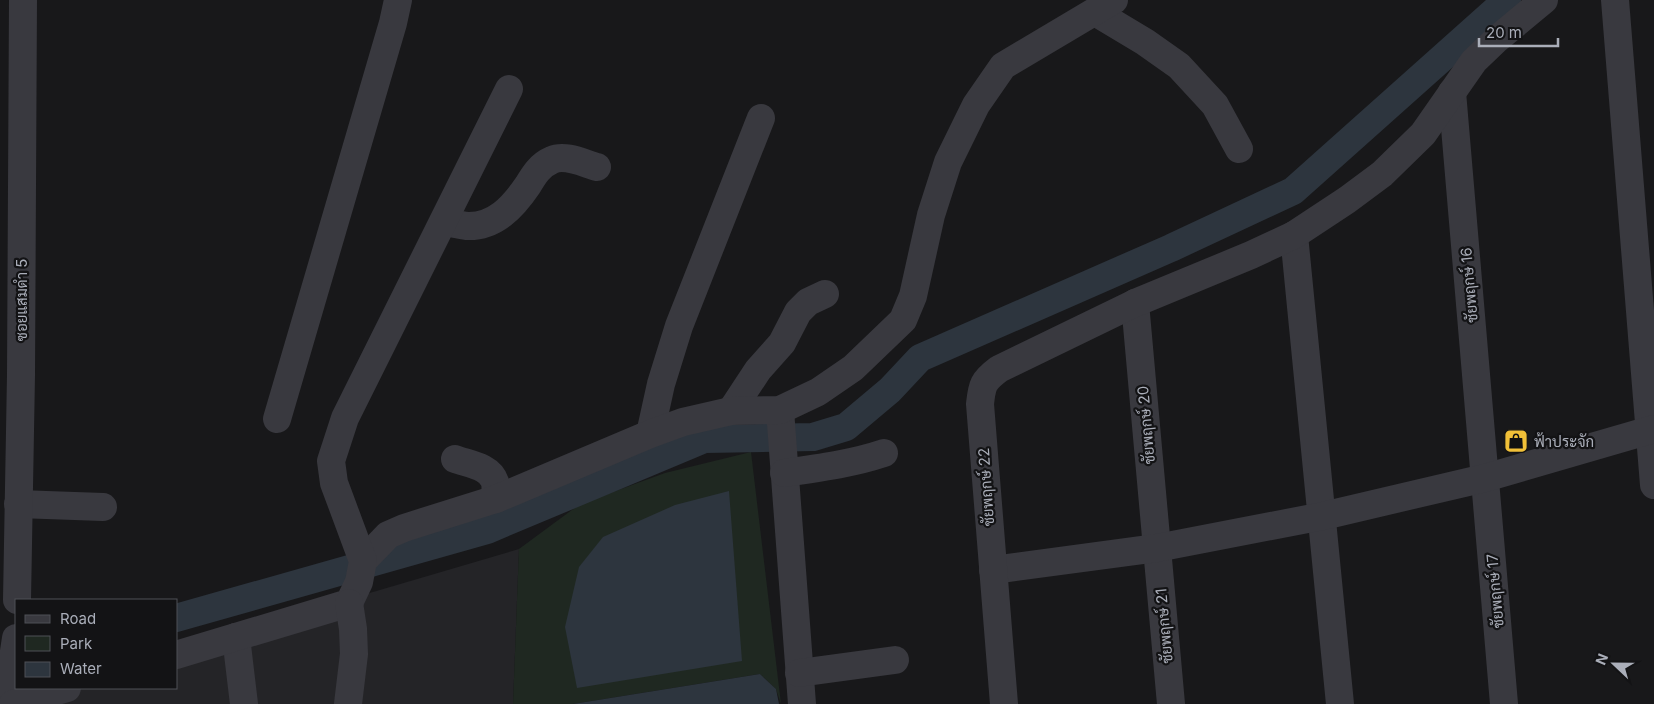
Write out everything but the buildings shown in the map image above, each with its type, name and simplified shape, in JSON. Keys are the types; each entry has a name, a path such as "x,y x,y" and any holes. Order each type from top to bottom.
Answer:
{"street":[{"name":"ซอยแสมดำ 5","path":"11,589 18,504 10,320 23,0"},
{"path":"277,419 393,24 398,0"},
{"name":"ชัยพฤกษ์ 22","path":"1004,704 980,404 982,385 999,369 1135,303 1294,236 1347,200 1382,174 1423,134 1474,61 1544,0"},
{"path":"1615,0 1652,429 1654,485"},
{"path":"363,561 388,535 496,498 683,422 731,412 780,410 818,392 852,368 903,320 914,296 930,215 948,162 976,105 1003,66 1109,3 1145,42 1179,66 1215,105 1239,149"},
{"path":"348,704 354,654 349,603 359,582 363,561 334,483 331,461 345,418 509,89"},
{"name":"ชัยพฤกษ์ 16","path":"1452,92 1485,478"},
{"path":"650,434 661,384 679,326 761,118"},
{"path":"444,222 466,226 483,225 498,218 518,200 537,171 552,160 565,158 597,167"},
{"path":"1294,236 1340,704"},
{"path":"731,412 758,370 782,343 798,312 808,302 825,294"},
{"name":"ชัยพฤกษ์ 20","path":"1135,303 1157,548"},
{"path":"780,410 802,704"},
{"path":"993,570 1157,548 1322,516 1485,478 1652,429"},
{"path":"784,473 849,462 884,453"},
{"path":"455,459 484,469 491,475 495,482 496,498"},
{"name":"ชัยพฤกษ์ 17","path":"1485,478 1504,704"},
{"path":"18,504 103,507"},
{"name":"ชัยพฤกษ์ 21","path":"1157,548 1171,704"},
{"path":"178,654 349,603"},
{"path":"236,637 244,704"},
{"path":"6,704 15,645"},
{"path":"799,673 895,660"},
{"path":"13,704 64,689"}],"shaded area":[{"path":"519,549 513,704 0,704 45,689 178,689 178,649"}],"green space":[{"path":"751,452 781,704 776,689 760,674 573,704 513,704 519,549 580,504 665,473"}],"water":[{"path":"729,491 742,661 577,688 565,627 579,567 603,537 675,505"},
{"path":"760,674 776,689 779,704 573,704"}],"waterway":[{"path":"178,617 487,530 704,439 813,437 846,427 890,390 920,358 1171,248 1293,191 1507,0"}],"place":[{"name":"ฟ้าประจัก","path":"1516,441"}]}
